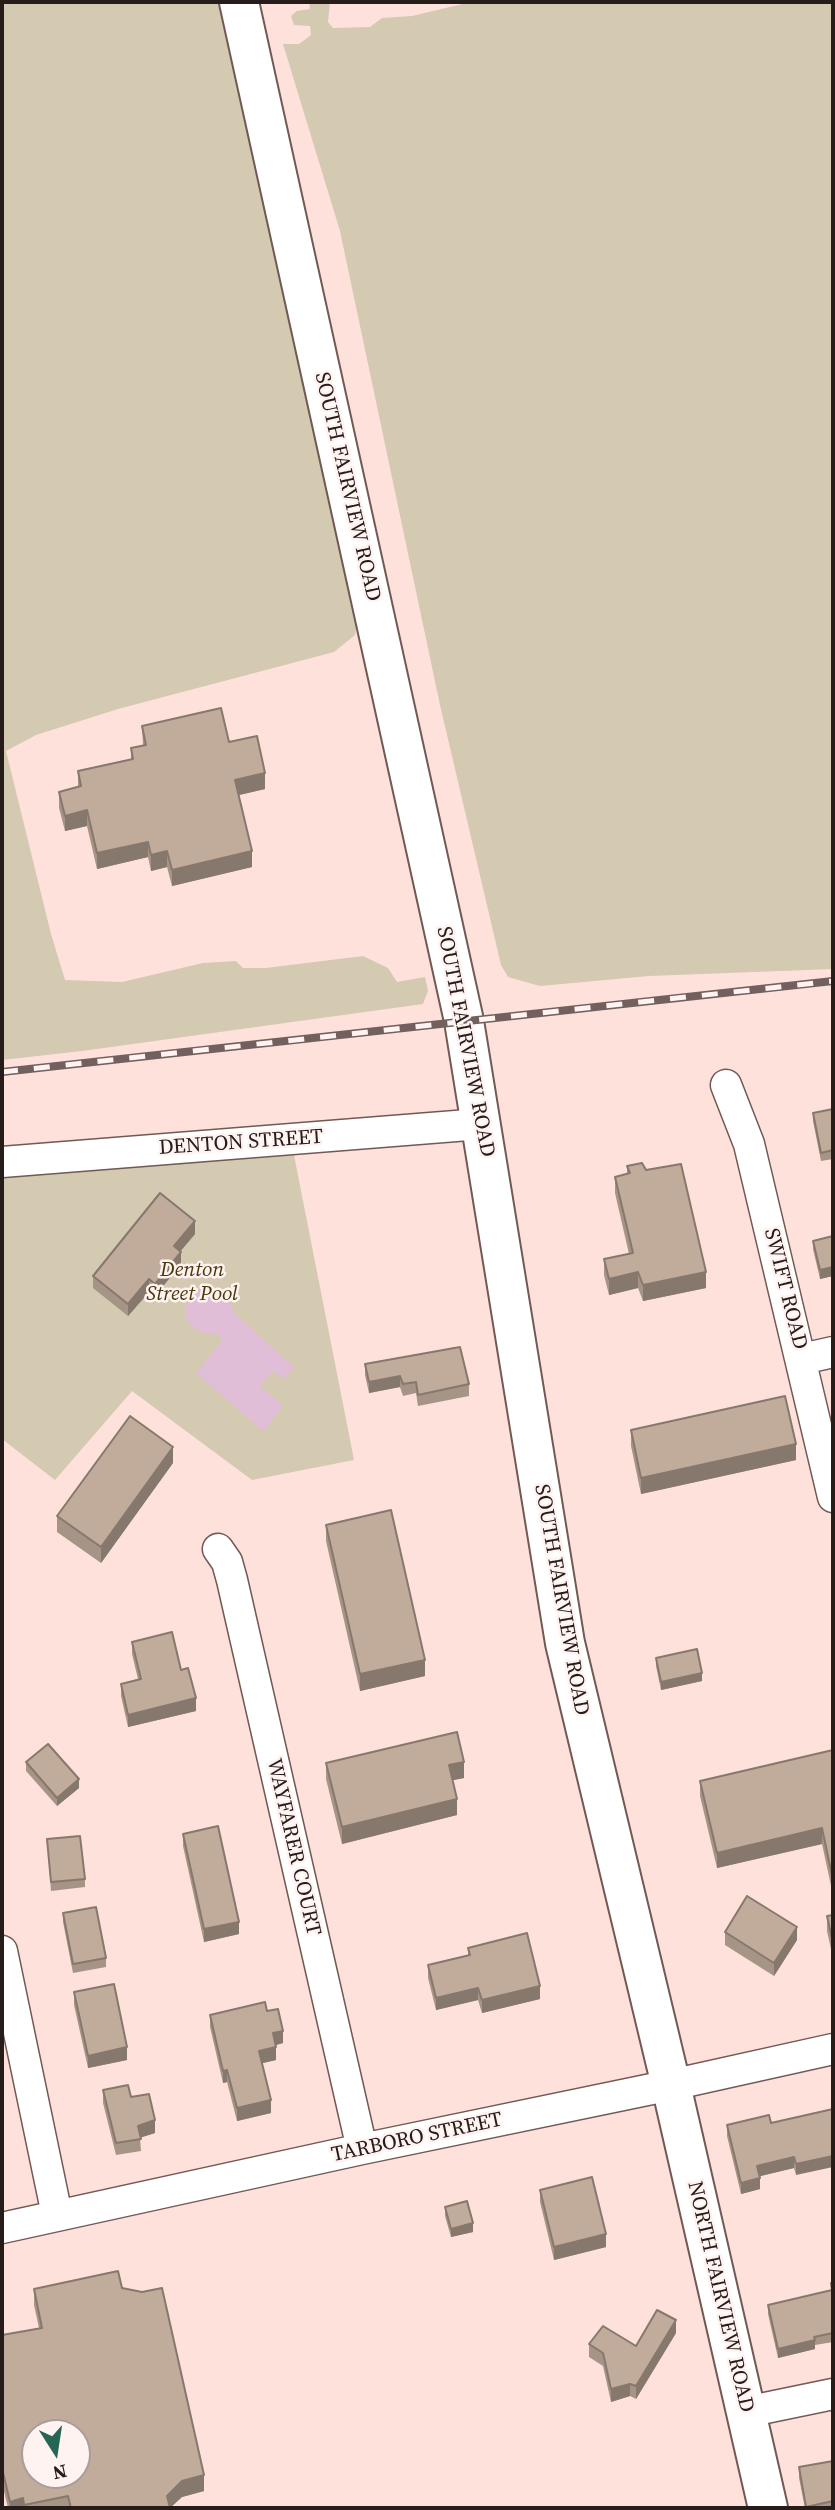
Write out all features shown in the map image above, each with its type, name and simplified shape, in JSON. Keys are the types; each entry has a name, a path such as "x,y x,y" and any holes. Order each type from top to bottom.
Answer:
{"main road":[{"name":"SOUTH FAIRVIEW ROAD","path":"239,2 464,1021 565,1643 671,2085"},
{"name":"NORTH FAIRVIEW ROAD","path":"671,2085 768,2508"}],"street":[{"name":"SWIFT ROAD","path":"726,1085 749,1144 833,1497"},
{"name":"DENTON STREET","path":"2,1162 481,1124"},
{"path":"802,1359 833,1352"},
{"name":"WAYFARER COURT","path":"218,1549 227,1562 232,1580 362,2149"},
{"path":"2,1951 57,2215"},
{"name":"TARBORO STREET","path":"2,2228 833,2049"},
{"path":"746,2412 833,2394"}],"green space":[{"path":"2,2 220,2 358,618 355,635 334,652 118,709 36,735 6,751 65,980 122,982 203,963 236,961 243,968 266,968 363,956 388,968 397,982 425,977 428,991 423,1004 2,1060"},
{"path":"309,2 330,2 328,22 333,28 370,27 382,18 412,16 471,2 833,2 833,969 649,976 540,986 508,977 501,965 440,705 340,231 283,44 299,44 311,35 310,26 294,25 291,16 297,11 310,9"},
{"name":"Denton Street Pool","path":"293,1150 354,1460 252,1480 132,1391 55,1480 2,1439 2,1173"}],"shaded area":[{"path":"202,1289 213,1289 226,1297 235,1314 294,1367 284,1379 272,1371 260,1387 283,1405 263,1431 196,1373 222,1341 218,1333 204,1333 187,1321 187,1303 193,1294"}],"building":[{"path":"221,708 229,742 257,736 265,773 235,780 252,851 172,870 167,851 151,855 148,842 97,853 87,810 65,816 59,792 81,786 78,771 133,759 131,748 146,745 142,726"},
{"path":"833,1109 833,1150 821,1153 813,1113"},
{"path":"642,1163 646,1170 681,1164 706,1272 643,1285 638,1272 609,1279 604,1259 633,1253 615,1177 630,1173 627,1166"},
{"path":"160,1193 195,1221 174,1246 181,1252 155,1284 149,1279 128,1304 93,1276"},
{"path":"833,1236 833,1267 820,1270 813,1241"},
{"path":"460,1347 469,1384 418,1395 416,1382 403,1384 400,1376 369,1382 365,1364"},
{"path":"785,1396 796,1444 641,1478 631,1430"},
{"path":"130,1416 173,1447 101,1547 57,1516"},
{"path":"391,1510 425,1660 360,1674 326,1525"},
{"path":"172,1632 181,1670 188,1668 196,1698 128,1715 121,1684 141,1679 132,1642"},
{"path":"697,1649 702,1673 661,1682 656,1658"},
{"path":"457,1732 464,1762 449,1765 457,1799 342,1827 326,1763"},
{"path":"48,1744 79,1779 57,1798 26,1762"},
{"path":"833,1750 833,1880 822,1828 717,1853 700,1781"},
{"path":"218,1826 239,1922 204,1929 183,1834"},
{"path":"80,1836 85,1879 51,1882 47,1839"},
{"path":"747,1896 797,1927 774,1963 725,1932"},
{"path":"96,1907 106,1958 73,1964 63,1913"},
{"path":"833,1915 833,1943 827,1916"},
{"path":"527,1933 540,1986 482,2000 478,1988 436,1998 428,1965 470,1955 468,1948"},
{"path":"114,1984 127,2047 88,2056 74,1992"},
{"path":"265,2002 267,2011 278,2009 283,2031 273,2033 276,2047 259,2051 271,2100 237,2108 227,2070 223,2071 210,2015"},
{"path":"128,2085 131,2097 149,2094 155,2120 138,2126 141,2139 116,2143 103,2090"},
{"path":"833,2109 833,2156 796,2164 794,2157 757,2166 760,2178 741,2183 727,2125 769,2115 771,2123"},
{"path":"592,2177 606,2234 554,2247 540,2190"},
{"path":"467,2201 473,2223 451,2229 445,2207"},
{"path":"118,2271 122,2288 142,2292 162,2288 204,2475 182,2481 167,2496 170,2508 71,2508 68,2496 24,2505 23,2498 10,2502 2,2468 2,2335 42,2328 34,2289"},
{"path":"833,2283 833,2333 778,2349 768,2305 832,2290"},
{"path":"657,2310 676,2320 636,2386 630,2384 611,2389 603,2353 589,2344 603,2326 636,2346"},
{"path":"833,2461 833,2501 806,2507 799,2467"}],"railway":[{"path":"2,1072 833,981"}]}
